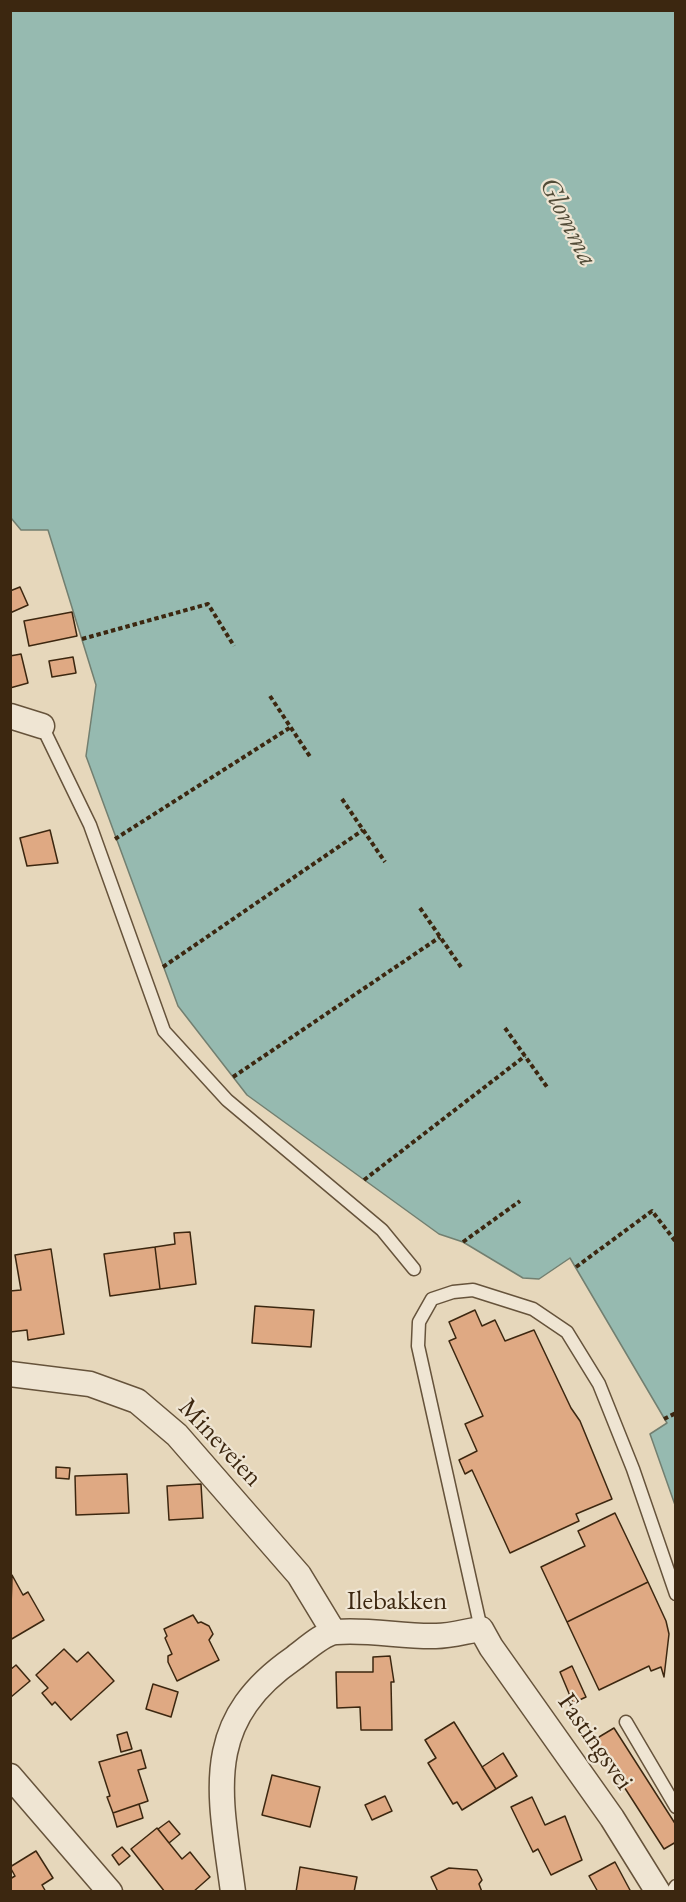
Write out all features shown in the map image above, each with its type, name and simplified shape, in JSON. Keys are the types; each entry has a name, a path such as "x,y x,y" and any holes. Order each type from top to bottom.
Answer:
{"street":[{"path":"10,716 42,726"},
{"name":"Mineveien","path":"10,1374 90,1384 136,1401 177,1435 299,1575 333,1631"},
{"name":"Ilebakken","path":"233,1892 221,1806 222,1763 232,1725 244,1702 270,1675 333,1631 437,1636 481,1629"},
{"name":"Fastingsvei","path":"481,1629 491,1647 612,1818 658,1892"},
{"path":"10,1776 110,1892"}],"lane":[{"path":"42,726 90,825 164,1031 227,1100 382,1230 414,1269"},
{"path":"481,1629 418,1346 419,1322 432,1299 453,1292 473,1290 533,1309 567,1332 599,1384 633,1469 675,1594"},
{"path":"626,1722 675,1807"},
{"path":"672,1892 675,1886"}],"path":[{"path":"82,639 208,604 234,646"},
{"path":"270,696 311,758"},
{"path":"116,839 291,727"},
{"path":"342,799 386,862"},
{"path":"163,967 363,830"},
{"path":"420,908 461,967"},
{"path":"233,1077 440,937"},
{"path":"505,1028 548,1086"},
{"path":"364,1180 525,1056"},
{"path":"463,1242 520,1201"},
{"path":"576,1267 652,1211 675,1242"},
{"path":"664,1419 675,1413"}],"water":[{"name":"Glomma","path":"10,11 675,11 675,1505 650,1434 667,1423 570,1258 539,1279 523,1278 463,1242 439,1234 247,1095 178,1006 86,756 96,685 48,530 21,530 11,518"}],"building":[{"path":"20,587 28,605 10,613 10,591"},
{"path":"72,612 77,636 29,646 24,621"},
{"path":"21,654 28,683 10,688 10,656"},
{"path":"73,657 76,673 52,677 49,661"},
{"path":"50,830 58,863 27,866 20,838"},
{"path":"190,1232 196,1284 160,1289 155,1247 175,1244 174,1233"},
{"path":"155,1247 160,1289 110,1296 104,1254"},
{"path":"51,1249 64,1334 28,1340 27,1330 10,1332 10,1291 21,1290 15,1255"},
{"path":"255,1306 314,1310 311,1347 252,1343"},
{"path":"475,1310 482,1326 495,1320 505,1341 534,1330 571,1408 580,1421 612,1499 576,1514 579,1521 510,1553 472,1470 465,1474 459,1460 477,1451 465,1424 483,1416 449,1341 456,1338 449,1322"},
{"path":"56,1467 70,1468 69,1479 56,1478"},
{"path":"127,1474 129,1513 76,1515 75,1476"},
{"path":"201,1484 203,1518 169,1520 167,1486"},
{"path":"615,1513 648,1582 567,1622 541,1567 585,1546 578,1531"},
{"path":"12,1575 23,1595 28,1592 44,1620 10,1640"},
{"path":"648,1582 666,1621 669,1634 664,1677 661,1667 651,1671 649,1666 599,1690 567,1622"},
{"path":"193,1615 198,1623 209,1626 213,1634 209,1640 219,1660 177,1681 168,1662 168,1656 172,1654 164,1629"},
{"path":"64,1649 77,1662 88,1652 114,1681 71,1720 55,1702 52,1705 42,1693 48,1688 36,1675"},
{"path":"390,1656 394,1682 391,1682 392,1730 361,1730 360,1707 337,1708 336,1672 373,1672 373,1657"},
{"path":"16,1665 30,1681 11,1697 10,1670"},
{"path":"572,1666 586,1697 573,1703 560,1672"},
{"path":"153,1684 178,1692 171,1717 146,1709"},
{"path":"454,1722 496,1789 462,1810 457,1802 453,1804 428,1763 436,1758 425,1740"},
{"path":"614,1728 676,1825 676,1842 664,1849 594,1740"},
{"path":"127,1732 132,1749 121,1752 117,1735"},
{"path":"141,1750 146,1768 138,1770 148,1801 113,1813 99,1762"},
{"path":"503,1753 517,1776 496,1789 482,1767"},
{"path":"272,1775 320,1787 310,1827 262,1815"},
{"path":"385,1796 392,1811 372,1820 365,1805"},
{"path":"532,1797 545,1825 565,1816 582,1860 551,1875 538,1849 533,1852 511,1807"},
{"path":"139,1804 143,1818 117,1827 113,1813"},
{"path":"169,1821 180,1834 169,1843 158,1829"},
{"path":"157,1828 182,1859 190,1852 210,1877 193,1892 165,1892 131,1849"},
{"path":"122,1847 130,1856 119,1865 112,1855"},
{"path":"36,1851 53,1878 42,1885 46,1892 10,1892 10,1879 15,1876 10,1867"},
{"path":"615,1862 631,1892 598,1892 589,1876"},
{"path":"300,1867 357,1877 354,1892 296,1892"},
{"path":"449,1868 477,1870 482,1880 479,1884 482,1892 438,1892 431,1877"}]}
